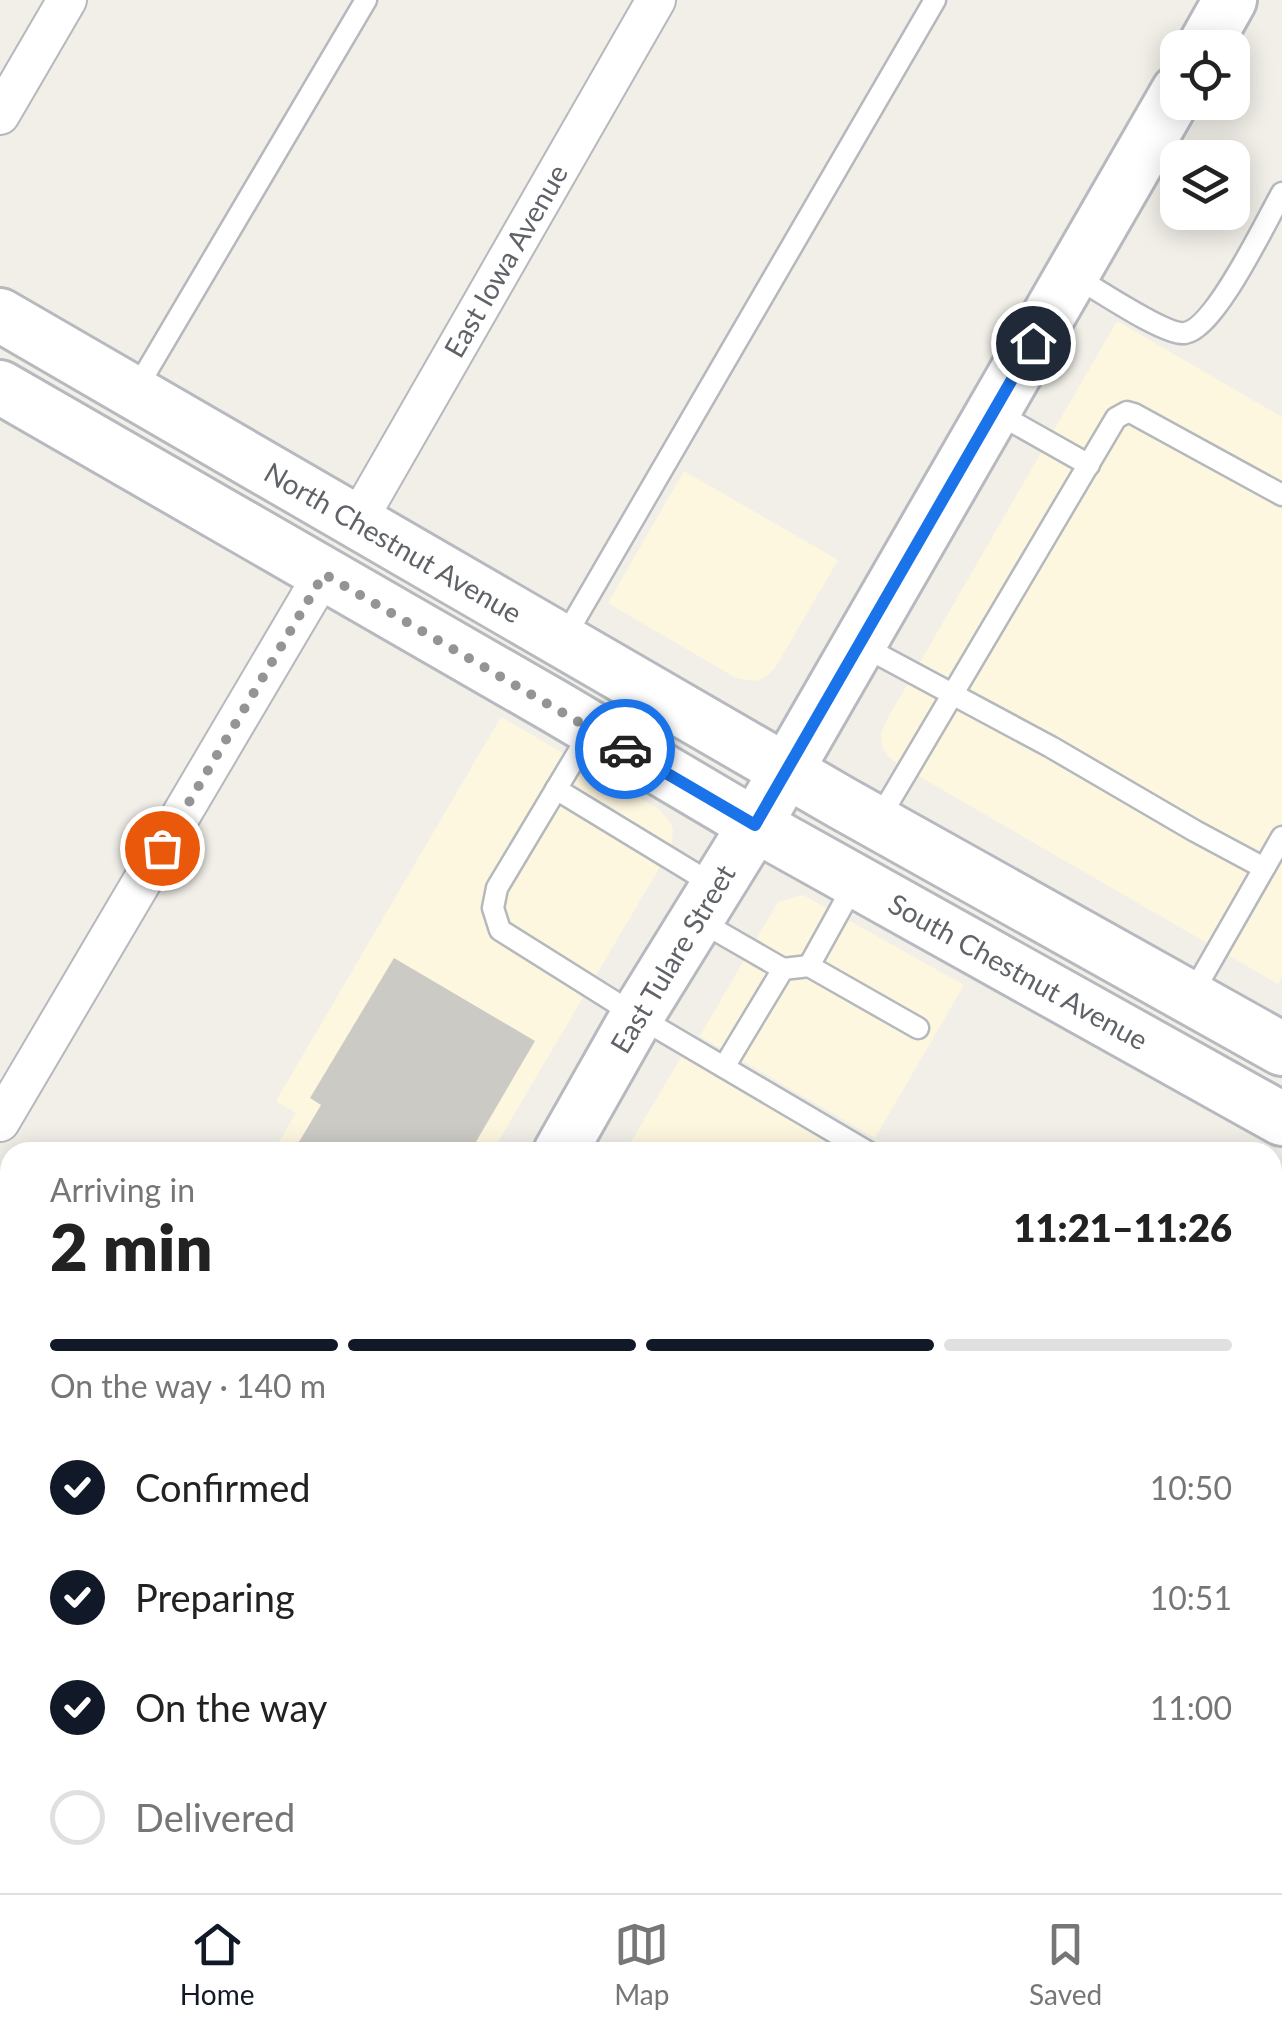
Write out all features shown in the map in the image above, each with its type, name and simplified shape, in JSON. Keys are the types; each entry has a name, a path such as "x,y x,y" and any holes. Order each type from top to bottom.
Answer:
{"main road":[{"path":"1212,30 1230,0"},
{"name":"East Tulare Street","path":"566,1142 755,825 1161,120"},
{"name":"North Chestnut Avenue","path":"0,315 786,770"},
{"path":"0,387 755,825"},
{"path":"105,448 173,454 323,535 346,531 356,523"},
{"path":"786,770 1282,1049"},
{"name":"South Chestnut Avenue","path":"755,825 1282,1118"}],"street":[{"path":"0,115 68,0"},
{"name":"East Iowa Avenue","path":"356,523 656,0"},
{"path":"0,1122 324,574"}],"lane":[{"path":"134,392 366,0"},
{"path":"562,641 935,0"},
{"path":"1072,274 1167,330 1186,334 1204,323 1220,304 1282,194"},
{"path":"993,411 1089,465"},
{"path":"877,822 1116,418 1127,412 1282,495"},
{"path":"858,644 1051,747 1264,868"},
{"path":"592,729 496,888 493,908 500,930 851,1142"},
{"path":"556,789 707,903 783,969 809,966 918,1028"},
{"path":"1190,997 1282,837"},
{"path":"809,966 856,881"},
{"path":"724,1067 783,969"}],"shaded area":[{"path":"1117,321 1282,417 1282,977 1278,984 896,763 882,746 885,723"},
{"path":"684,471 838,560 775,668 756,681 736,678 608,603"},
{"path":"501,717 659,809 671,823 671,848 498,1142 279,1142 296,1113 276,1101"},
{"path":"803,895 964,985 875,1138 700,1036 778,902"},
{"path":"683,1054 834,1142 631,1142"}],"building":[{"path":"394,958 535,1041 476,1142 299,1142 321,1105 310,1098"}],"way so far":[{"path":"162,848 324,574 625,749"}],"route":[{"path":"625,749 755,825 1033,343"}]}
